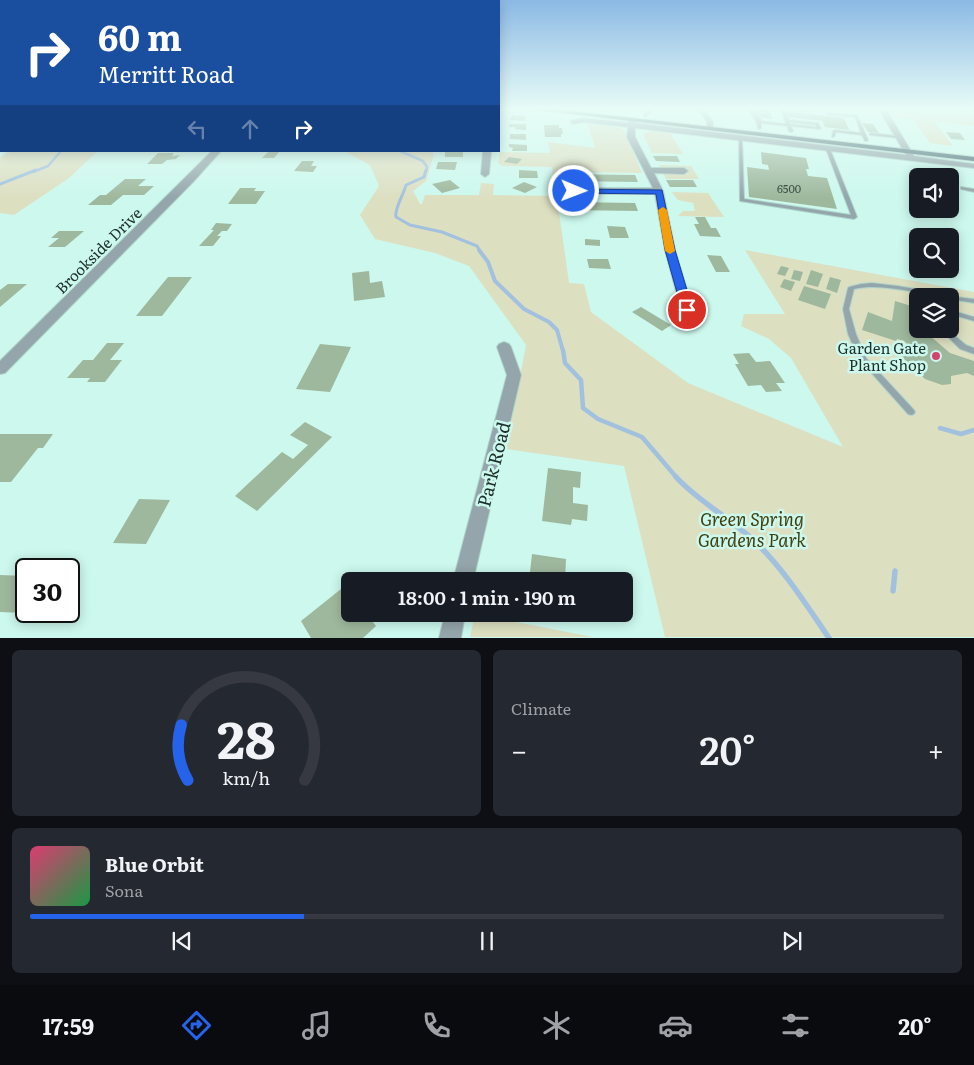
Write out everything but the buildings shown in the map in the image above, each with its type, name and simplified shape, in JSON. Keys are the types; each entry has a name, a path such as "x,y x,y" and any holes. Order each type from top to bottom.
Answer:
{"main road":[{"path":"823,138 974,152"},
{"path":"875,138 974,159"}],"street":[{"path":"632,138 659,191 670,250 687,310"},
{"path":"740,138 974,166"},
{"path":"899,138 912,159"},
{"name":"Brookside Drive","path":"0,369 198,173 216,152"},
{"path":"485,174 487,152"},
{"path":"649,170 684,171"},
{"path":"574,191 659,191"},
{"name":"Park Road","path":"465,572 514,375 504,347"},
{"path":"450,638 453,622"}],"lane":[{"path":"740,138 742,200 854,217 828,149"},
{"path":"963,188 974,191"},
{"path":"909,290 860,285 851,288 846,309 852,334 863,359 911,412"},
{"path":"959,298 974,301"},
{"path":"959,315 974,319"},
{"path":"953,338 963,347 974,350"}],"green space":[{"name":"Green Spring Gardens Park","path":"592,138 627,138 642,173 568,172 572,198 557,198 569,283 584,284 591,312 688,383 843,447 791,358 769,339 741,326 744,314 785,314 745,250 952,288 909,288 909,338 959,338 959,289 974,292 974,637 665,637 624,466 506,449 526,345 469,266 435,253 375,239 360,215 379,186 370,165 346,152 432,152 434,155 426,181 413,191 420,204 422,204 425,195 479,195 481,183 494,184 493,195 556,196 552,167 502,166 498,163 500,152 550,153 548,142 595,148"},
{"path":"645,138 673,138 683,154 652,153"},
{"path":"926,138 947,138 953,146 930,143"},
{"path":"9,152 97,152 69,178 14,215 0,213 0,157"},
{"path":"659,165 691,166 699,179 666,179"},
{"path":"672,192 708,193 724,217 678,216 683,211 695,211 693,203 678,200"},
{"path":"473,622 516,622 593,637 470,637"}],"waterway":[{"path":"33,172 48,166 60,152"},
{"path":"402,152 423,161 427,167 426,172"},
{"path":"0,184 36,170"},
{"path":"426,170 424,177 406,185 396,210 396,217 410,225 442,232 477,246 480,251"},
{"path":"479,250 488,262 495,281 524,309 549,322 557,330 563,351"},
{"path":"563,350 565,363 581,380 583,408 598,419 642,437 677,478"},
{"path":"940,428 961,434 974,430"},
{"path":"677,478 694,494 742,530 762,549 793,585 829,638"},
{"path":"893,591 895,571"}],"slow traffic":[{"path":"663,210 670,251"}],"place":[{"name":"Garden Gate Plant Shop","path":"936,356"}],"route":[{"path":"574,191 659,191 670,250 687,310"}]}
